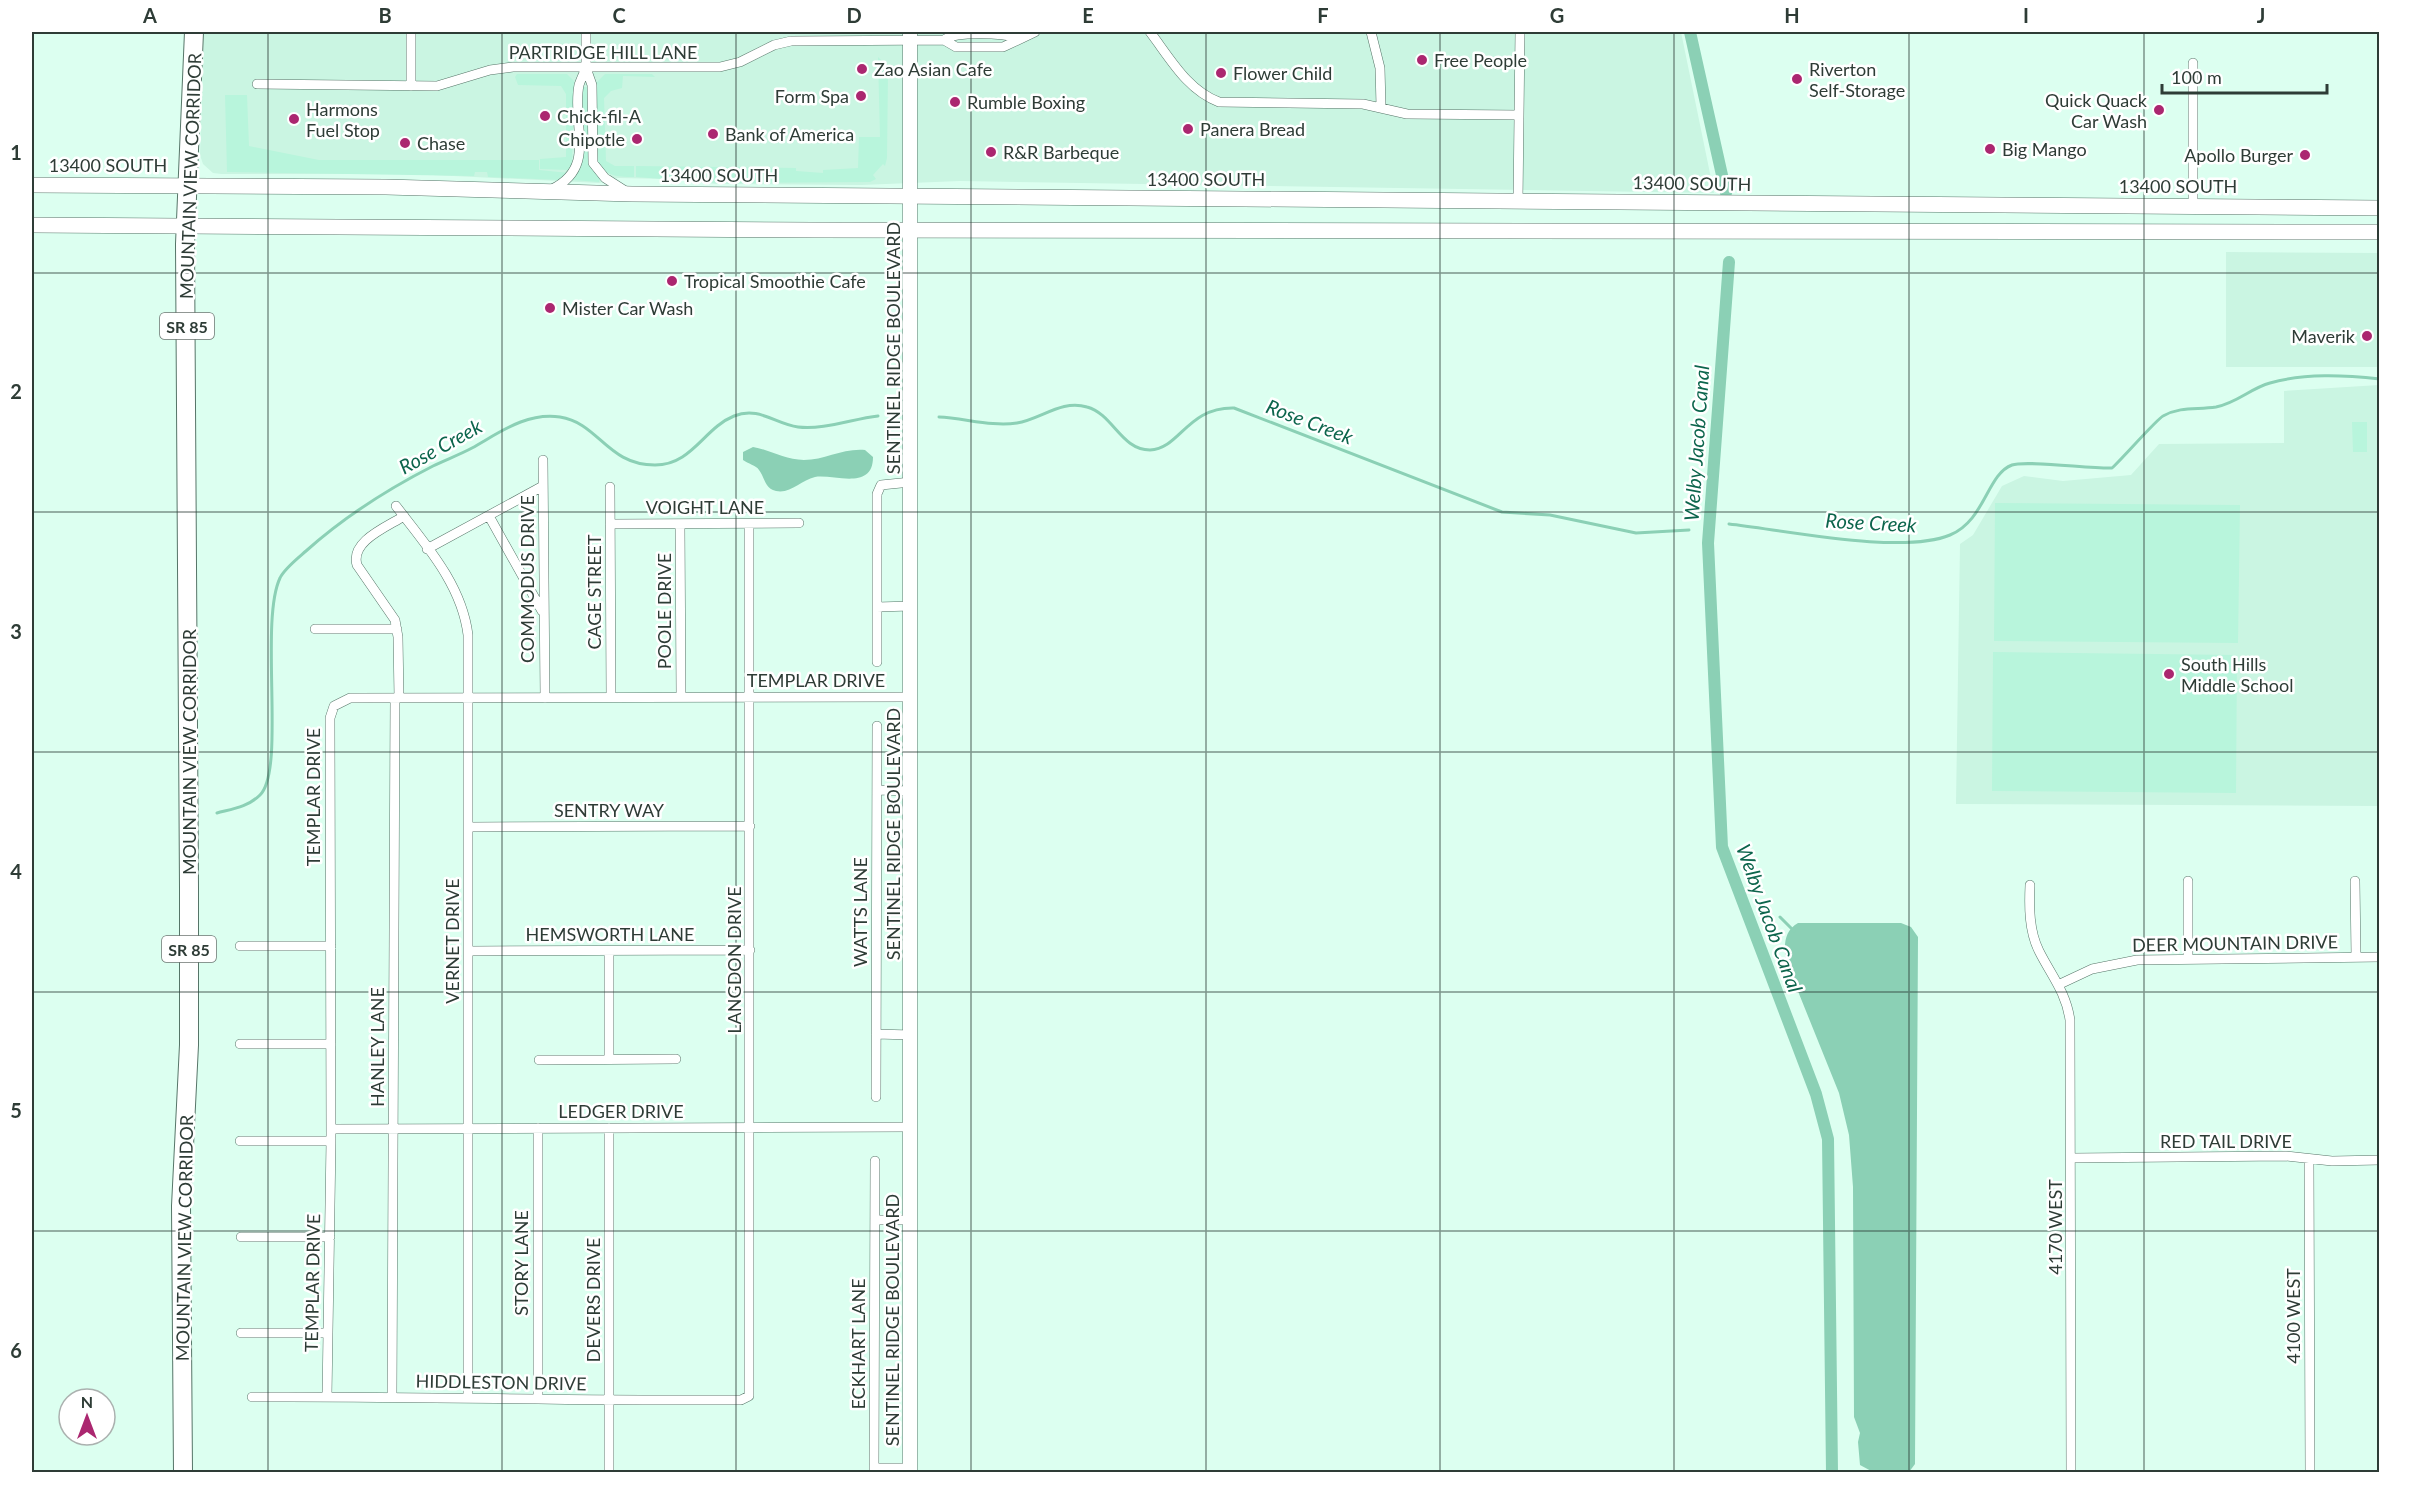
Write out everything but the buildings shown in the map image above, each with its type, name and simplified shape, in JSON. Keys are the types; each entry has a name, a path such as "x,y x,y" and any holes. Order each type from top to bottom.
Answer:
{"highway":[{"name":"MOUNTAIN VIEW CORRIDOR","path":"183,1473 182,1206 189,1045 186,226 194,32"}],"main road":[{"name":"SENTINEL RIDGE BOULEVARD","path":"910,36 910,1470"},
{"name":"13400 SOUTH","path":"32,185 386,186 543,193 632,194 2379,208"},
{"path":"32,225 911,230 2379,232"}],"street":[{"path":"411,32 411,86"},
{"path":"586,32 586,68 592,85 593,163 605,178 632,194"},
{"name":"PARTRIDGE HILL LANE","path":"257,84 443,85 496,69 720,67 740,62 774,45 791,41 910,36 944,40 956,35 1007,35 1018,38 1035,32"},
{"path":"1150,32 1190,85 1203,95 1219,102 1381,106 1407,114 1519,116"},
{"path":"1371,32 1380,68 1381,106"},
{"path":"1518,201 1520,32"},
{"path":"2193,63 2193,206"},
{"path":"543,193 567,182 578,163 579,85 586,68"},
{"name":"COMMODUS DRIVE","path":"543,460 544,698"},
{"path":"877,662 877,494 881,485 911,482"},
{"path":"427,549 543,486"},
{"name":"CAGE STREET","path":"610,487 611,697"},
{"name":"VERNET DRIVE","path":"396,506 450,582 463,609 468,635 468,1397"},
{"name":"HANLEY LANE","path":"392,1397 397,629 388,608 357,565 355,555 361,544 404,516"},
{"path":"489,516 544,613"},
{"name":"VOIGHT LANE","path":"610,524 799,524"},
{"name":"POOLE DRIVE","path":"680,524 681,697"},
{"name":"LANGDON DRIVE","path":"749,524 751,1127 749,1396"},
{"path":"877,607 911,606"},
{"path":"315,629 397,629"},
{"name":"TEMPLAR DRIVE","path":"327,1397 331,1141 330,713 338,703 350,698 911,697"},
{"name":"WATTS LANE","path":"876,726 876,1097"},
{"path":"876,790 911,791"},
{"name":"SENTRY WAY","path":"469,827 750,826"},
{"path":"2188,881 2188,958"},
{"path":"2355,881 2356,957"},
{"name":"4170 WEST","path":"2030,885 2033,934 2038,950 2060,984 2070,1020 2071,1473"},
{"path":"240,946 330,946"},
{"name":"HEMSWORTH LANE","path":"469,951 750,950"},
{"path":"609,951 609,1059"},
{"name":"DEER MOUNTAIN DRIVE","path":"2060,984 2071,976 2114,963 2188,958 2379,957"},
{"path":"876,1034 911,1035"},
{"path":"240,1044 331,1044"},
{"path":"539,1060 676,1059"},
{"name":"LEDGER DRIVE","path":"331,1129 911,1127"},
{"name":"STORY LANE","path":"538,1128 538,1399"},
{"name":"DEVERS DRIVE","path":"609,1128 609,1473"},
{"path":"240,1141 331,1141"},
{"name":"RED TAIL DRIVE","path":"2071,1158 2286,1156 2309,1159 2379,1160"},
{"name":"4100 WEST","path":"2309,1159 2310,1473"},
{"name":"ECKHART LANE","path":"874,1161 874,1470 910,1470"},
{"path":"875,1221 910,1220"},
{"path":"241,1237 330,1237"},
{"path":"241,1332 328,1333"},
{"name":"HIDDLESTON DRIVE","path":"252,1397 468,1397 610,1401 741,1400 749,1396"}],"shaded area":[{"path":"204,32 1681,32 1714,193 960,181 861,185 716,184 670,179 618,178 599,183 412,174 222,174 213,173 203,164 200,155"},
{"path":"878,57 884,63 888,74 887,158 885,166 883,164 873,175 876,179 870,182 718,183 636,177 636,166 796,168 796,171 823,173 823,170 858,168 859,137 880,137"},
{"path":"517,74 567,74 574,81 572,165 568,170 540,169 540,159 566,157 566,94 561,86 518,85 515,77"},
{"path":"605,74 652,74 655,77 623,76 622,88 611,91 604,98 606,161 615,166 634,166 634,177 621,177 607,172 596,158 596,83"},
{"path":"583,87 589,87 590,166 600,178 599,182 573,180 582,164"},
{"path":"225,95 247,95 249,146 319,160 539,160 539,170 569,173 559,180 488,177 487,172 475,172 474,176 227,172"},
{"path":"2226,252 2379,253 2379,367 2226,367"},
{"name":"South Hills Middle School","path":"2379,385 2379,806 1956,804 1960,544 1973,535 2002,486 2024,476 2063,481 2131,475 2159,444 2284,443 2284,391"},
{"path":"2352,422 2367,422 2367,452 2353,452"},
{"path":"753,447 797,460 857,450 865,450 873,457 867,474 860,477 851,479 815,477 791,489 776,491 767,486 758,468 743,460 743,452"},
{"path":"1995,503 2240,505 2238,643 1994,641"},
{"path":"1993,652 2237,655 2236,793 1992,791"},
{"path":"1798,923 1901,923 1911,927 1918,937 1915,1464 1909,1472 1873,1472 1860,1465 1858,1442 1860,1433 1854,1417 1853,1187 1849,1135 1839,1093 1787,964 1785,942 1789,931"}],"waterway":[{"name":"Welby Jacob Canal","path":"1690,32 1726,193"},
{"name":"Welby Jacob Canal","path":"1729,262 1708,543 1722,847 1816,1094 1828,1139 1832,1472"},
{"name":"Rose Creek","path":"1729,524 1873,542 1929,541 1950,535 1962,528 1971,519 1997,478 2012,465 2112,468 2159,419 2170,413 2224,405 2263,385 2283,380 2311,376 2380,379"},
{"name":"Rose Creek","path":"939,417 1007,424 1026,421 1060,407 1078,405 1096,411 1132,444 1150,450 1169,443 1205,414 1218,409 1234,408 1502,512 1550,515 1636,533 1689,530"},
{"name":"Rose Creek","path":"217,813 250,802 260,795 267,780 271,757 272,727 272,627 274,599 280,578 292,564 321,539 351,515 383,494 513,425 548,416 560,417 585,427 625,458 655,465 679,459 714,429 743,413 759,414 790,425 808,428 878,416"},
{"path":"1780,917 1794,931"}],"place":[{"name":"Free People","path":"1422,60"},
{"name":"Zao Asian Cafe","path":"862,69"},
{"name":"Flower Child","path":"1221,73"},
{"name":"Riverton Self-Storage","path":"1797,79"},
{"name":"Form Spa","path":"861,96"},
{"name":"Rumble Boxing","path":"955,102"},
{"name":"Quick Quack Car Wash","path":"2159,110"},
{"name":"Chick-fil-A","path":"545,116"},
{"name":"Harmons Fuel Stop","path":"294,119"},
{"name":"Panera Bread","path":"1188,129"},
{"name":"Bank of America","path":"713,134"},
{"name":"Chipotle","path":"637,139"},
{"name":"Chase","path":"405,143"},
{"name":"Big Mango","path":"1990,149"},
{"name":"R&R Barbeque","path":"991,152"},
{"name":"Apollo Burger","path":"2305,155"},
{"name":"Tropical Smoothie Cafe","path":"672,281"},
{"name":"Mister Car Wash","path":"550,308"},
{"name":"Maverik","path":"2367,336"},
{"name":"South Hills Middle School","path":"2169,674"}]}
